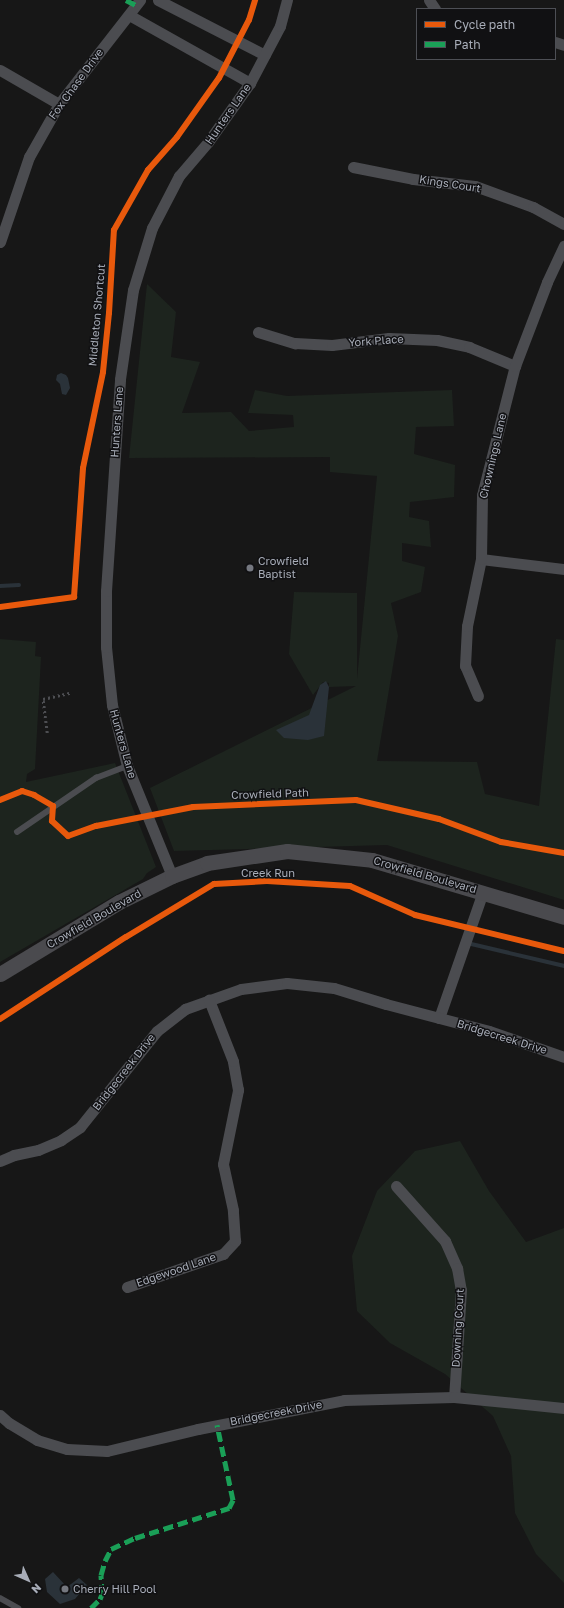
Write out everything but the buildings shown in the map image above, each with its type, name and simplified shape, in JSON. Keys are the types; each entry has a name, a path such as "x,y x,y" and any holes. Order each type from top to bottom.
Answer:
{"main road":[{"name":"Crowfield Boulevard","path":"0,974 119,902 172,876 207,863 287,851 372,860 564,917"}],"street":[{"name":"Fox Chase Drive","path":"0,242 29,157 59,104 140,0"},
{"path":"158,0 265,55"},
{"name":"Hunters Lane","path":"172,876 127,766 112,705 106,647 106,605 120,379 133,290 152,228 179,176 208,142 250,84 280,26 287,0"},
{"path":"129,15 250,84"},
{"path":"0,70 59,104"},
{"name":"Kings Court","path":"353,167 413,179 475,186 533,207 564,224"},
{"name":"Chownings Lane","path":"478,696 466,666 467,626 481,559 482,495 515,366 547,282 564,246"},
{"name":"York Place","path":"258,332 295,343 332,345 389,338 437,340 469,347 515,366"},
{"path":"481,559 564,569"},
{"path":"439,1018 483,892"},
{"name":"Bridgecreek Drive","path":"0,1161 14,1155 38,1150 60,1140 80,1127 157,1031 185,1009 241,988 287,983 334,988 489,1031 564,1057"},
{"name":"Edgewood Lane","path":"126,1287 223,1254 235,1241 236,1232 233,1210 223,1164 238,1090 233,1062 209,1000"},
{"name":"Downing Court","path":"396,1186 445,1241 457,1268 461,1290 454,1397"},
{"name":"Bridgecreek Drive","path":"0,1415 9,1423 37,1440 67,1449 107,1451 198,1429 344,1400 454,1397 564,1408"}],"lane":[{"path":"17,832 96,778 127,766"},
{"path":"0,1598 18,1608"}],"path":[{"path":"47,733 43,700 70,692"}],"shaded area":[{"path":"147,284 176,312 171,357 200,362 182,413 231,412 249,431 294,427 293,415 248,413 255,390 287,396 452,390 454,426 416,427 414,454 455,465 454,497 410,502 409,517 429,521 431,547 402,543 402,561 425,567 421,592 391,603 398,636 377,761 477,762 485,794 539,806 556,639 564,640 564,900 387,845 174,851 150,788 356,686 329,687 329,683 323,682 313,695 289,654 294,592 357,593 357,679 377,476 330,472 330,457 129,458"},
{"path":"61,373 66,375 68,378 70,388 66,395 62,394 60,384 56,380 57,375"},
{"path":"0,639 36,642 35,656 41,657 35,769 27,774 26,782 115,763 156,867 147,873 143,879 0,962"},
{"path":"326,681 329,687 324,736 308,740 284,738 276,730 309,715 320,685"},
{"path":"460,1141 489,1191 526,1242 564,1228 564,1583 536,1554 515,1513 511,1456 493,1416 445,1374 390,1343 357,1311 352,1256 377,1191 415,1151"},
{"name":"Cherry Hill Pool","path":"53,1572 67,1587 79,1578 87,1585 75,1599 60,1604 47,1592 45,1579"}],"waterway":[{"path":"0,586 19,585"},
{"path":"467,943 564,966"}],"marked path":[{"path":"126,0 136,5"},
{"path":"91,1608 100,1599 102,1594 101,1575 105,1561 111,1549 135,1538 229,1508 233,1500 217,1425"}],"cycle path":[{"name":"Middleton Shortcut","path":"0,607 74,597 83,468 103,372 109,313 114,230 148,170 177,137 219,78 249,20 255,0"},
{"name":"Crowfield Path","path":"0,800 22,791 34,795 53,806 52,821 68,836 96,826 193,807 356,800 439,819 501,842 564,853"},
{"name":"Creek Run","path":"0,1019 126,937 214,884 267,881 350,886 415,915 564,951"}],"place":[{"name":"Crowfield Baptist","path":"250,568"},
{"name":"Cherry Hill Pool","path":"65,1589"}]}
